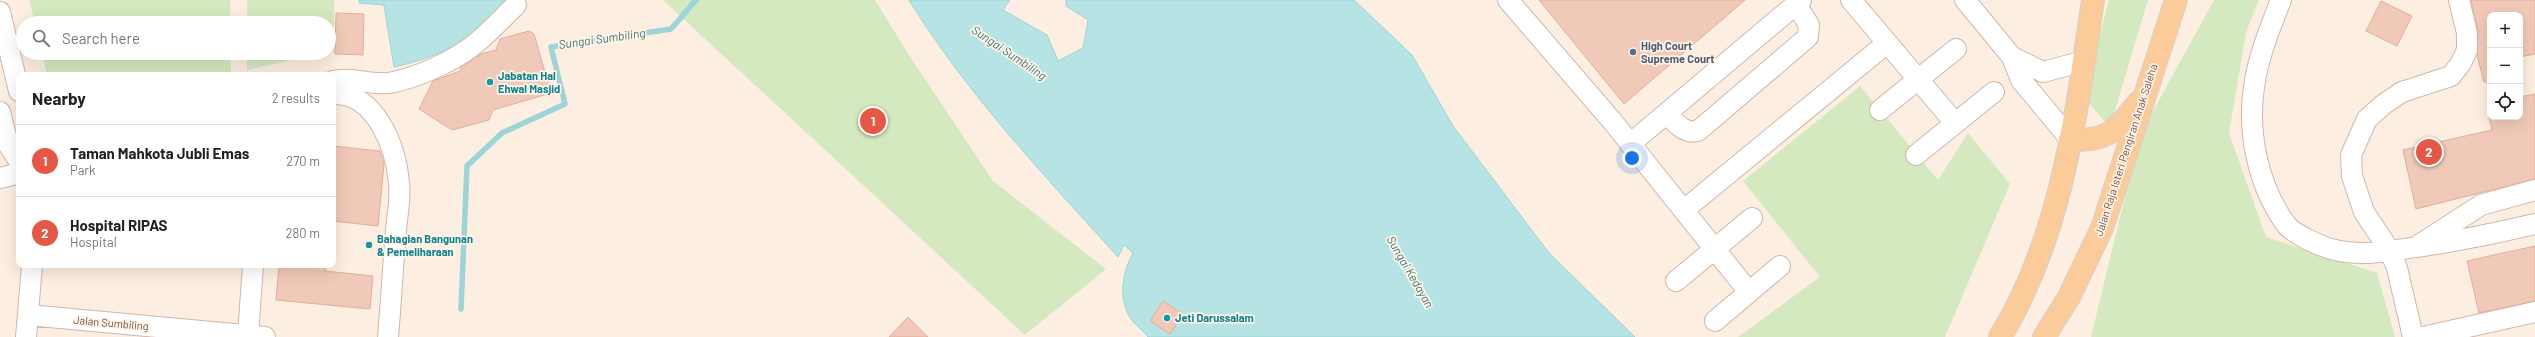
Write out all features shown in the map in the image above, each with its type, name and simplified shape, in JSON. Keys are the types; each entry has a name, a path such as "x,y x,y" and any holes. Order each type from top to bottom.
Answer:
{"main road":[{"path":"2000,337 2018,309 2056,206 2070,139 2093,0"},
{"name":"Jalan Raja Isteri Pengiran Anak Saleha","path":"2044,337 2069,297 2102,228 2176,0"},
{"path":"2070,139 2086,141 2116,130 2146,93"}],"street":[{"path":"1508,0 1630,144 1749,292"},
{"path":"1851,0 1955,124"},
{"path":"1965,0 2012,57 2021,80 2070,139"},
{"path":"2281,0 2261,52 2254,87 2252,131 2260,171 2272,200 2286,224 2308,240 2334,250 2361,254 2456,243 2535,224"},
{"path":"2413,337 2397,268 2390,251 2364,212 2352,176 2351,155 2367,119 2384,104 2402,92 2451,76 2462,64 2467,50 2467,33 2459,0"},
{"path":"1630,144 1798,2 1809,25 1808,37 1715,116 1698,130 1691,132 1684,130 1666,114"},
{"path":"336,80 344,78 369,83 393,82 425,71 465,52 516,4"},
{"path":"0,12 16,79"},
{"path":"1684,210 1887,43"},
{"path":"1880,110 1956,49"},
{"path":"2012,57 2043,72 2084,61"},
{"path":"1916,155 1994,92"},
{"path":"336,94 342,94 368,108 388,135 394,154 399,184 388,337"},
{"path":"0,112 8,144 16,156"},
{"path":"0,178 16,174"},
{"path":"2414,248 2481,206 2535,190"},
{"path":"1676,281 1752,218"},
{"path":"1715,321 1780,266"},
{"path":"26,337 32,268"},
{"path":"253,268 256,336"},
{"path":"2423,337 2535,312"},
{"name":"Jalan Sumbiling","path":"28,315 256,336"}],"green space":[{"path":"29,0 230,0 230,16 33,16"},
{"path":"247,0 334,0 334,16 247,16"},
{"path":"663,0 875,0 912,60 993,181 1106,269 1025,335"},
{"path":"2109,0 2148,0 2110,127 2083,97"},
{"path":"2214,0 2259,0 2246,32 2229,133 2266,237 2377,273 2395,337 2091,337 2140,135"},
{"path":"44,60 230,60 231,72 46,72"},
{"path":"247,60 291,60 247,70"},
{"path":"1860,86 1938,180 1968,133 2010,184 1945,337 1738,337 1820,277 1743,181"}],"water":[{"path":"359,0 512,0 499,13 472,35 444,51 394,67 384,5 359,3"},
{"name":"Sungai Kedayan","path":"909,0 1010,0 1003,10 1047,35 1058,61 1083,48 1088,20 1066,6 1066,0 1354,0 1412,55 1453,126 1549,253 1635,337 1148,337 1129,316 1124,300 1124,276 1133,253 1124,245 1118,257 1035,164 981,101 932,35"}],"building":[{"name":"High Court Supreme Court","path":"1539,0 1745,0 1624,104"},
{"path":"2471,0 2535,0 2535,54 2523,56 2523,12 2487,12 2487,82 2484,82 2477,55 2478,30"},
{"path":"2381,1 2412,16 2397,46 2366,31"},
{"path":"336,13 364,14 363,55 336,54"},
{"name":"Jabatan Hal Ehwal Masjid","path":"529,31 534,34 551,93 493,110 489,120 452,130 419,109 433,81 460,71 461,67 481,54 496,50 500,39"},
{"path":"2535,94 2535,179 2416,209 2403,150 2492,130 2490,120 2523,120 2523,96"},
{"path":"336,146 380,151 384,164 378,226 336,221"},
{"path":"2535,246 2535,301 2479,313 2467,261"},
{"path":"279,268 326,268 325,271 373,276 370,309 276,300"},
{"name":"Jeti Darussalam","path":"1163,301 1183,314 1170,334 1150,321"},
{"path":"908,317 928,337 889,337"}],"waterway":[{"name":"Sungai Sumbiling","path":"461,309 467,166 502,133 565,104 551,47 671,29 696,0"}],"place":[{"name":"High Court Supreme Court","path":"1633,52"},
{"name":"Jabatan Hal Ehwal Masjid","path":"490,82"},
{"name":"Taman Mahkota Jubli Emas","path":"873,121"},
{"name":"Hospital RIPAS","path":"2429,152"},
{"name":"Bahagian Bangunan & Pemeliharaan","path":"369,245"},
{"name":"Jeti Darussalam","path":"1167,318"}]}
